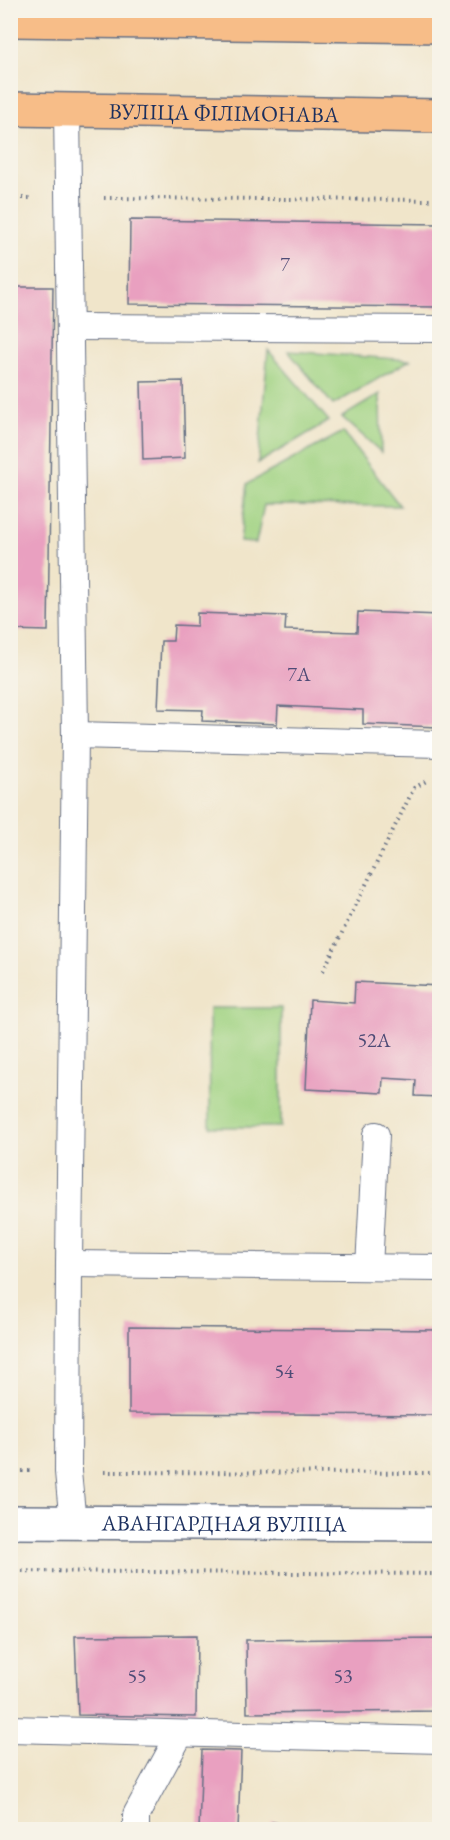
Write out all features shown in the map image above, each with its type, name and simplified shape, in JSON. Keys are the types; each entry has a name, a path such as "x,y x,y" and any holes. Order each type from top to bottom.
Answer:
{"main road":[{"path":"10,20 440,26"},
{"name":"ВУЛІЦА ФІЛІМОНАВА","path":"10,109 440,116"}],"street":[{"name":"АВАНГАРДНАЯ ВУЛІЦА","path":"10,1522 440,1524"}],"lane":[{"path":"67,109 75,735 68,1472 73,1523"},
{"path":"70,327 440,329"},
{"path":"75,735 440,744"},
{"path":"369,1267 376,1135"},
{"path":"69,1264 440,1268"},
{"path":"10,1729 440,1740"},
{"path":"136,1830 136,1815 180,1734"}],"path":[{"path":"10,198 440,200"},
{"path":"323,971 414,788 431,779"},
{"path":"10,1471 440,1473"},
{"path":"10,1571 440,1574"}],"green space":[{"path":"268,350 329,421 258,463"},
{"path":"288,351 410,360 333,405"},
{"path":"380,394 381,452 342,417"},
{"path":"343,432 400,506 264,505 256,543 240,542 247,484"},
{"path":"209,1008 281,1008 281,1127 210,1127"}],"building":[{"path":"130,220 440,224 440,307 129,304"},
{"path":"10,287 53,287 48,631 10,630"},
{"path":"183,381 185,458 143,460 141,382"},
{"path":"358,612 440,615 438,727 363,724 363,710 278,706 277,724 202,721 203,710 158,709 161,641 173,641 174,625 197,626 197,613 286,616 285,630 357,632"},
{"path":"355,982 440,986 440,1097 415,1096 416,1080 383,1078 382,1093 306,1089 310,1000 354,1003"},
{"path":"129,1327 440,1330 440,1415 129,1413"},
{"path":"197,1635 196,1717 78,1715 75,1636"},
{"path":"440,1638 440,1711 247,1713 246,1640"},
{"path":"202,1750 241,1751 238,1830 199,1830"},
{"path":"272,1822 323,1828 323,1830 271,1830"}]}
